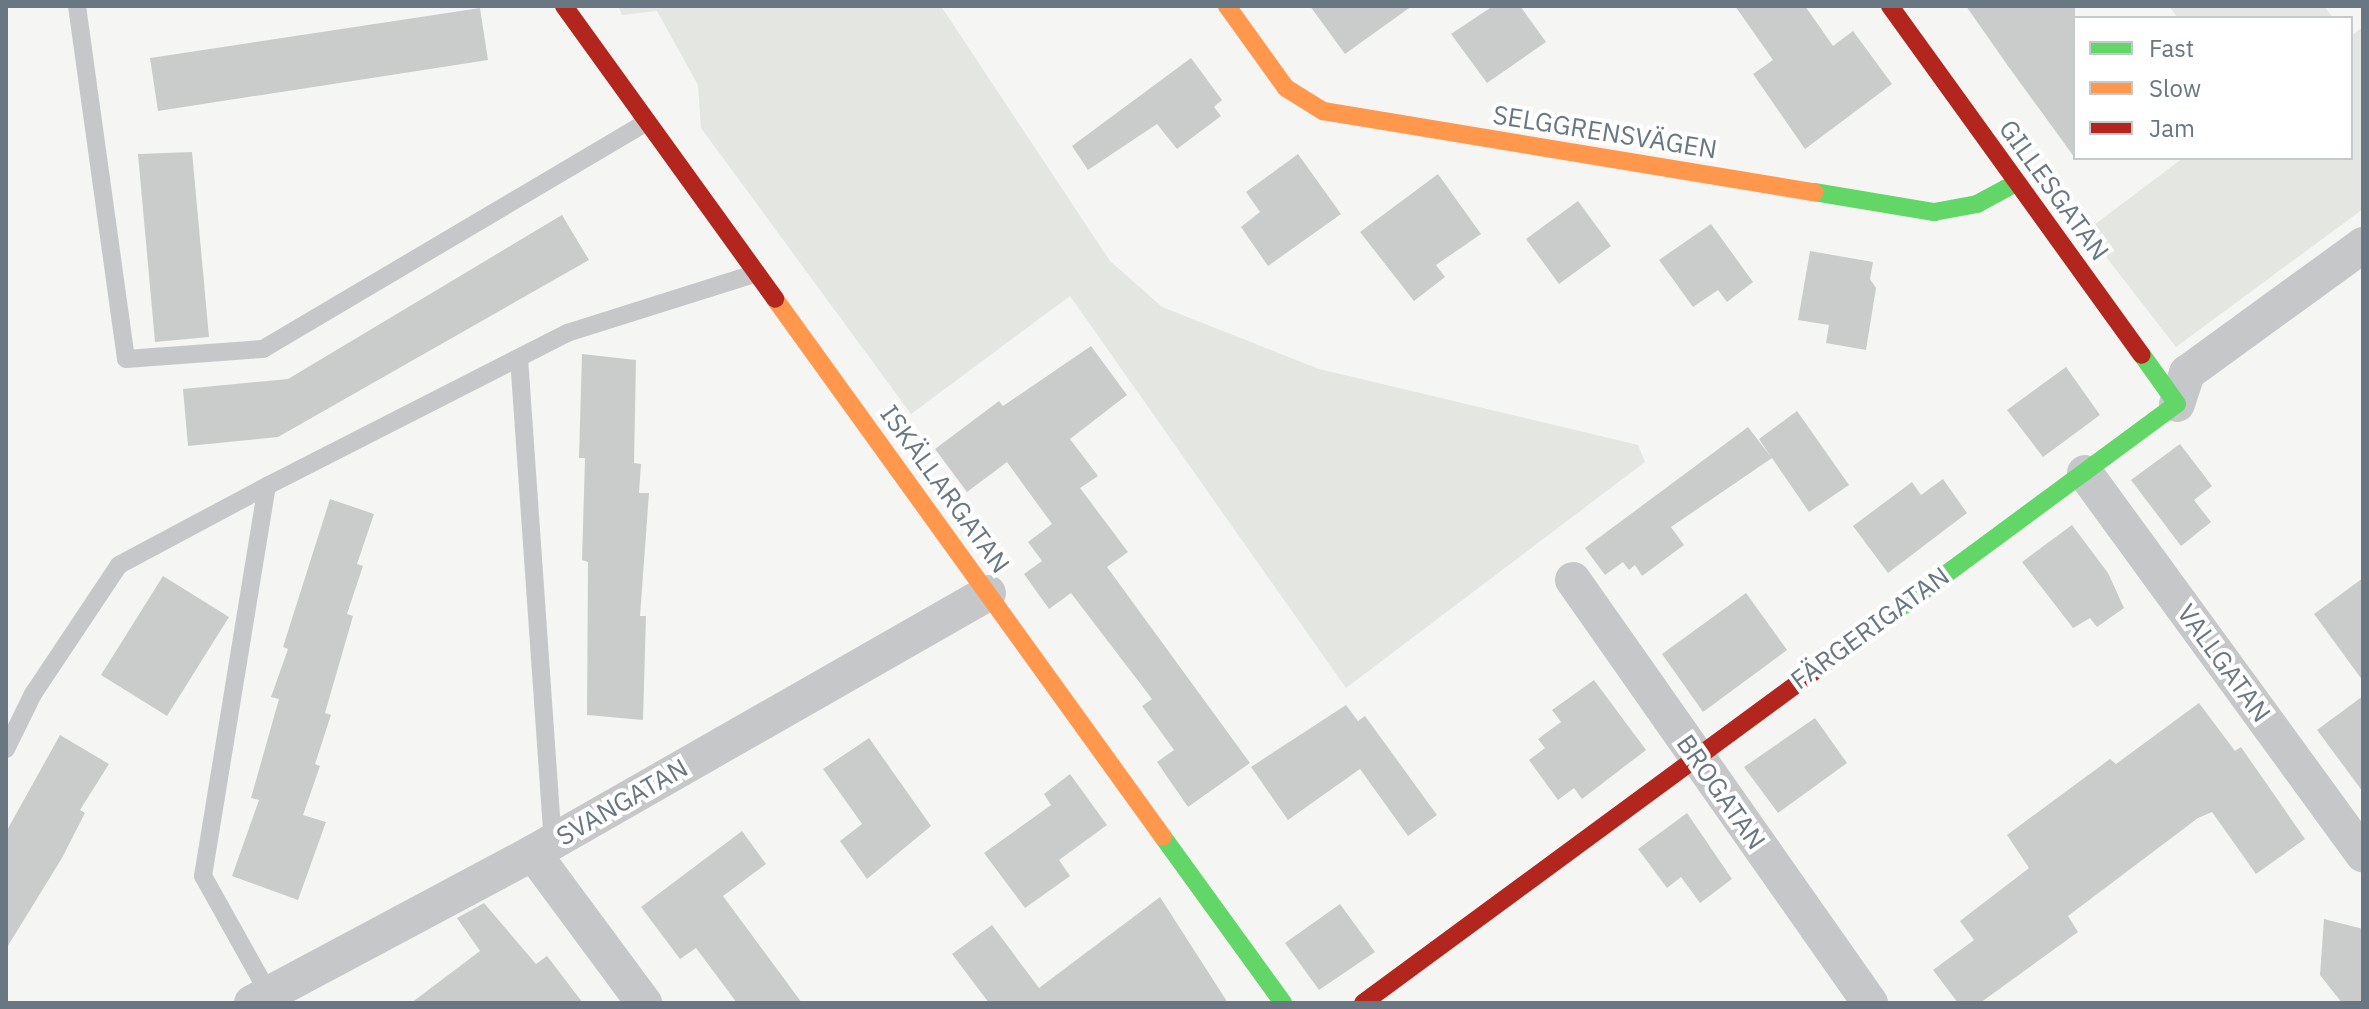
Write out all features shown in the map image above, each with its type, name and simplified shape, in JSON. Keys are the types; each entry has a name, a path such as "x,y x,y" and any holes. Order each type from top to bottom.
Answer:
{"street":[{"name":"ISKÄLLARGATAN","path":"564,6 1283,1003"},
{"name":"SELGGRENSVÄGEN","path":"1227,6 1286,88 1323,111 1934,212 1967,207 2016,183"},
{"name":"GILLESGATAN","path":"1890,6 2177,404"},
{"name":"FÄRGERIGATAN","path":"1363,1003 1694,755 2177,404 2187,373 2363,245"},
{"name":"VALLGATAN","path":"2085,473 2363,854"},
{"name":"BROGATAN","path":"1573,580 1870,1003"},
{"name":"SVANGATAN","path":"260,998 543,847 988,593"},
{"path":"543,847 644,1003"}],"lane":[{"path":"77,6 126,359 263,349 647,122"},
{"path":"6,749 33,694 119,565 519,358 602,320 757,273"},
{"path":"519,358 543,847"},
{"path":"260,998 203,876 267,486"}],"shaded area":[{"path":"618,6 941,6 1110,261 1162,307 1319,369 1638,445 1645,462 1346,688 1070,296 911,414 701,128 698,85 657,11 622,15"},
{"path":"2169,6 2324,6 2332,16 2176,16"},
{"path":"2363,27 2363,209 2176,347 2086,231 2180,160 2353,160 2353,34"}],"building":[{"path":"1310,6 1412,6 1345,54"},
{"path":"1493,6 1520,6 1546,42 1487,83 1451,34"},
{"path":"1735,6 1805,6 1833,46 1853,31 1892,84 1805,149 1753,74 1773,60"},
{"path":"1966,6 2075,6 2073,155"},
{"path":"480,8 488,60 158,111 150,58"},
{"path":"1191,58 1222,100 1214,107 1221,116 1177,149 1157,124 1088,170 1072,146"},
{"path":"192,152 209,337 155,342 138,154"},
{"path":"1298,154 1341,214 1268,266 1241,227 1260,212 1246,192"},
{"path":"1438,174 1481,234 1436,265 1445,277 1414,301 1360,232"},
{"path":"1578,201 1611,246 1559,284 1526,239"},
{"path":"562,215 589,260 278,437 188,446 183,389 288,379"},
{"path":"1711,224 1753,282 1727,302 1718,290 1693,307 1659,260"},
{"path":"1810,251 1873,262 1870,279 1876,288 1866,350 1826,343 1829,325 1798,320"},
{"path":"1091,346 1127,395 1070,439 1098,476 1080,488 1128,552 1107,567 1250,763 1188,807 1157,762 1174,750 1142,706 1152,699 1071,593 1049,609 1024,574 1042,561 1028,542 1052,524 1007,462 967,492 935,449 999,401 1003,406"},
{"path":"582,354 636,360 634,463 641,464 639,493 649,493 640,616 646,616 643,720 587,715 588,562 582,560 585,458 579,458"},
{"path":"2066,367 2100,415 2043,457 2007,410"},
{"path":"1797,411 1849,485 1809,512 1772,458 1671,527 1684,545 1642,576 1635,565 1629,570 1623,562 1605,575 1585,548 1748,427 1771,457 1759,439"},
{"path":"2180,444 2212,486 2194,500 2211,522 2181,546 2131,480"},
{"path":"1943,479 1967,513 1888,573 1853,526 1912,482 1921,495"},
{"path":"330,499 374,514 357,564 363,566 347,614 353,616 325,713 331,715 315,764 320,766 303,815 326,822 298,900 232,876 259,800 251,798 279,699 271,697 288,649 283,647"},
{"path":"2072,525 2108,573 2124,608 2097,627 2090,618 2073,628 2022,562"},
{"path":"163,576 229,617 167,716 101,675"},
{"path":"2363,578 2363,681 2314,614"},
{"path":"1746,593 1787,650 1703,712 1662,654"},
{"path":"1594,680 1646,750 1582,799 1574,788 1558,800 1529,760 1545,748 1538,739 1561,722 1552,710"},
{"path":"2363,696 2363,792 2317,730"},
{"path":"2199,703 2235,751 2241,747 2305,839 2256,874 2212,812 2198,818 2068,916 2078,932 1980,1003 1958,1003 1933,970 1974,940 1960,921 2029,868 2007,835 2110,759 2116,764"},
{"path":"1346,705 1358,721 1365,716 1437,815 1408,836 1360,769 1288,820 1251,767"},
{"path":"1815,718 1847,763 1778,813 1744,767"},
{"path":"60,735 109,764 80,810 85,813 62,858 6,949 6,832"},
{"path":"869,738 931,826 867,879 840,841 862,824 823,769"},
{"path":"1070,774 1107,825 1059,860 1070,876 1025,908 984,853 1051,805 1044,794"},
{"path":"1687,813 1732,879 1700,903 1681,877 1667,888 1638,849"},
{"path":"742,831 766,864 723,896 802,1003 737,1003 696,948 680,959 641,907"},
{"path":"1160,897 1228,1003 989,1003 952,954 992,925 1039,988"},
{"path":"484,903 536,964 547,956 583,1003 411,1003 480,951 457,918"},
{"path":"1340,904 1375,952 1319,990 1285,943"},
{"path":"2324,919 2363,929 2363,1003 2342,1003 2320,975"}],"traffic: fast":[{"path":"1814,192 1934,212 1977,204 2016,183"},
{"path":"1858,639 2177,404 2142,355"},
{"path":"1163,837 1283,1003"}],"traffic: slow":[{"path":"1227,6 1286,88 1323,111 1814,192"},
{"path":"775,299 1163,837"}],"traffic: jam":[{"path":"564,6 775,299"},
{"path":"1890,6 2142,355"},
{"path":"1363,1003 1858,639"}]}
